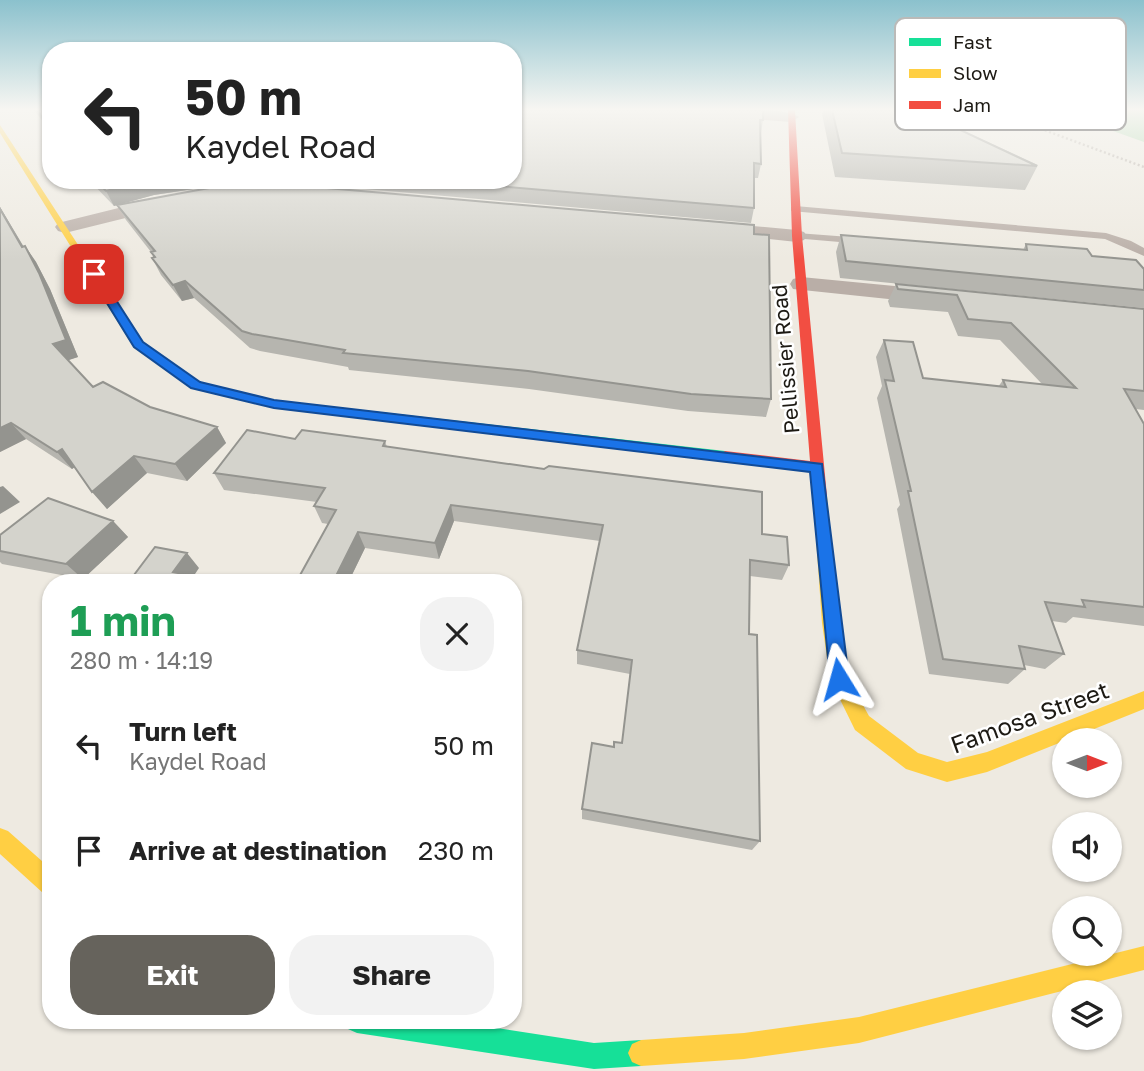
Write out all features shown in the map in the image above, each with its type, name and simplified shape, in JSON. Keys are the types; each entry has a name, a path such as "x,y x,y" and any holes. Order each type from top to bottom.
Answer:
{"main road":[{"path":"21,160 138,345 196,385 274,404 816,467"},
{"name":"Pellissier Road","path":"793,160 816,467 839,679 862,723"},
{"name":"Famosa Street","path":"862,723 913,762 947,772 987,762 1144,700"},
{"path":"0,839 42,876"},
{"path":"416,1029 594,1056 744,1046 859,1030 1144,958"}],"street":[{"path":"65,227 154,204 190,199"},
{"path":"688,226 797,236"},
{"path":"801,284 955,299"}],"lane":[{"path":"795,209 1106,236 1127,243 1144,253"},
{"path":"797,236 873,242"},
{"path":"1131,263 1144,264"}],"path":[{"path":"1125,160 1144,167"}],"building":[{"path":"522,160 761,160 761,164 754,163 754,208 522,188"},
{"path":"947,160 1024,160 1037,166"},
{"path":"204,189 338,189 754,225 754,234 769,235 771,399 691,394 528,371 343,353 345,350 252,334 242,331 185,281 173,285 152,258 155,257 151,252 155,251 117,205"},
{"path":"0,209 39,273 66,340 53,344 93,387 103,382 150,407 217,427 175,464 134,456 92,492 62,449 57,452 11,423 0,428"},
{"path":"841,235 1027,250 1026,244 1087,249 1092,256 1136,260 1144,269 1144,290 846,261"},
{"path":"896,284 1144,309 1144,391 1124,389 1144,424 1144,607 1082,600 1085,607 1045,602 1064,654 1019,646 1025,669 943,659 908,491 911,491 885,380 894,381 884,340 913,342 923,378 1006,387 1003,380 1076,388 1011,323 968,319 957,295 898,289"},
{"path":"247,430 295,439 302,430 385,441 383,446 544,469 549,466 762,492 762,534 787,537 789,565 750,560 749,634 757,635 760,841 582,809 592,743 614,747 614,742 622,743 632,660 577,650 603,525 451,505 435,543 358,532 337,574 301,574 336,510 314,506 325,488 214,473"},
{"path":"48,498 113,521 66,564 0,551 0,535"},
{"path":"155,547 187,553 173,572 183,574 135,574"}],"traffic: fast":[{"path":"198,386 274,404 725,456"},
{"path":"416,1029 594,1056 641,1053"}],"traffic: slow":[{"path":"21,160 138,345 198,386"},
{"path":"820,496 831,623 839,679 862,723 913,762 947,772 987,762 1144,700"},
{"path":"0,839 42,877"},
{"path":"641,1053 744,1046 859,1030 1144,958"}],"traffic: jam":[{"path":"793,160 797,236 820,496"},
{"path":"725,456 816,467"}],"route":[{"path":"94,274 138,345 196,385 274,404 816,467 839,679"}]}
